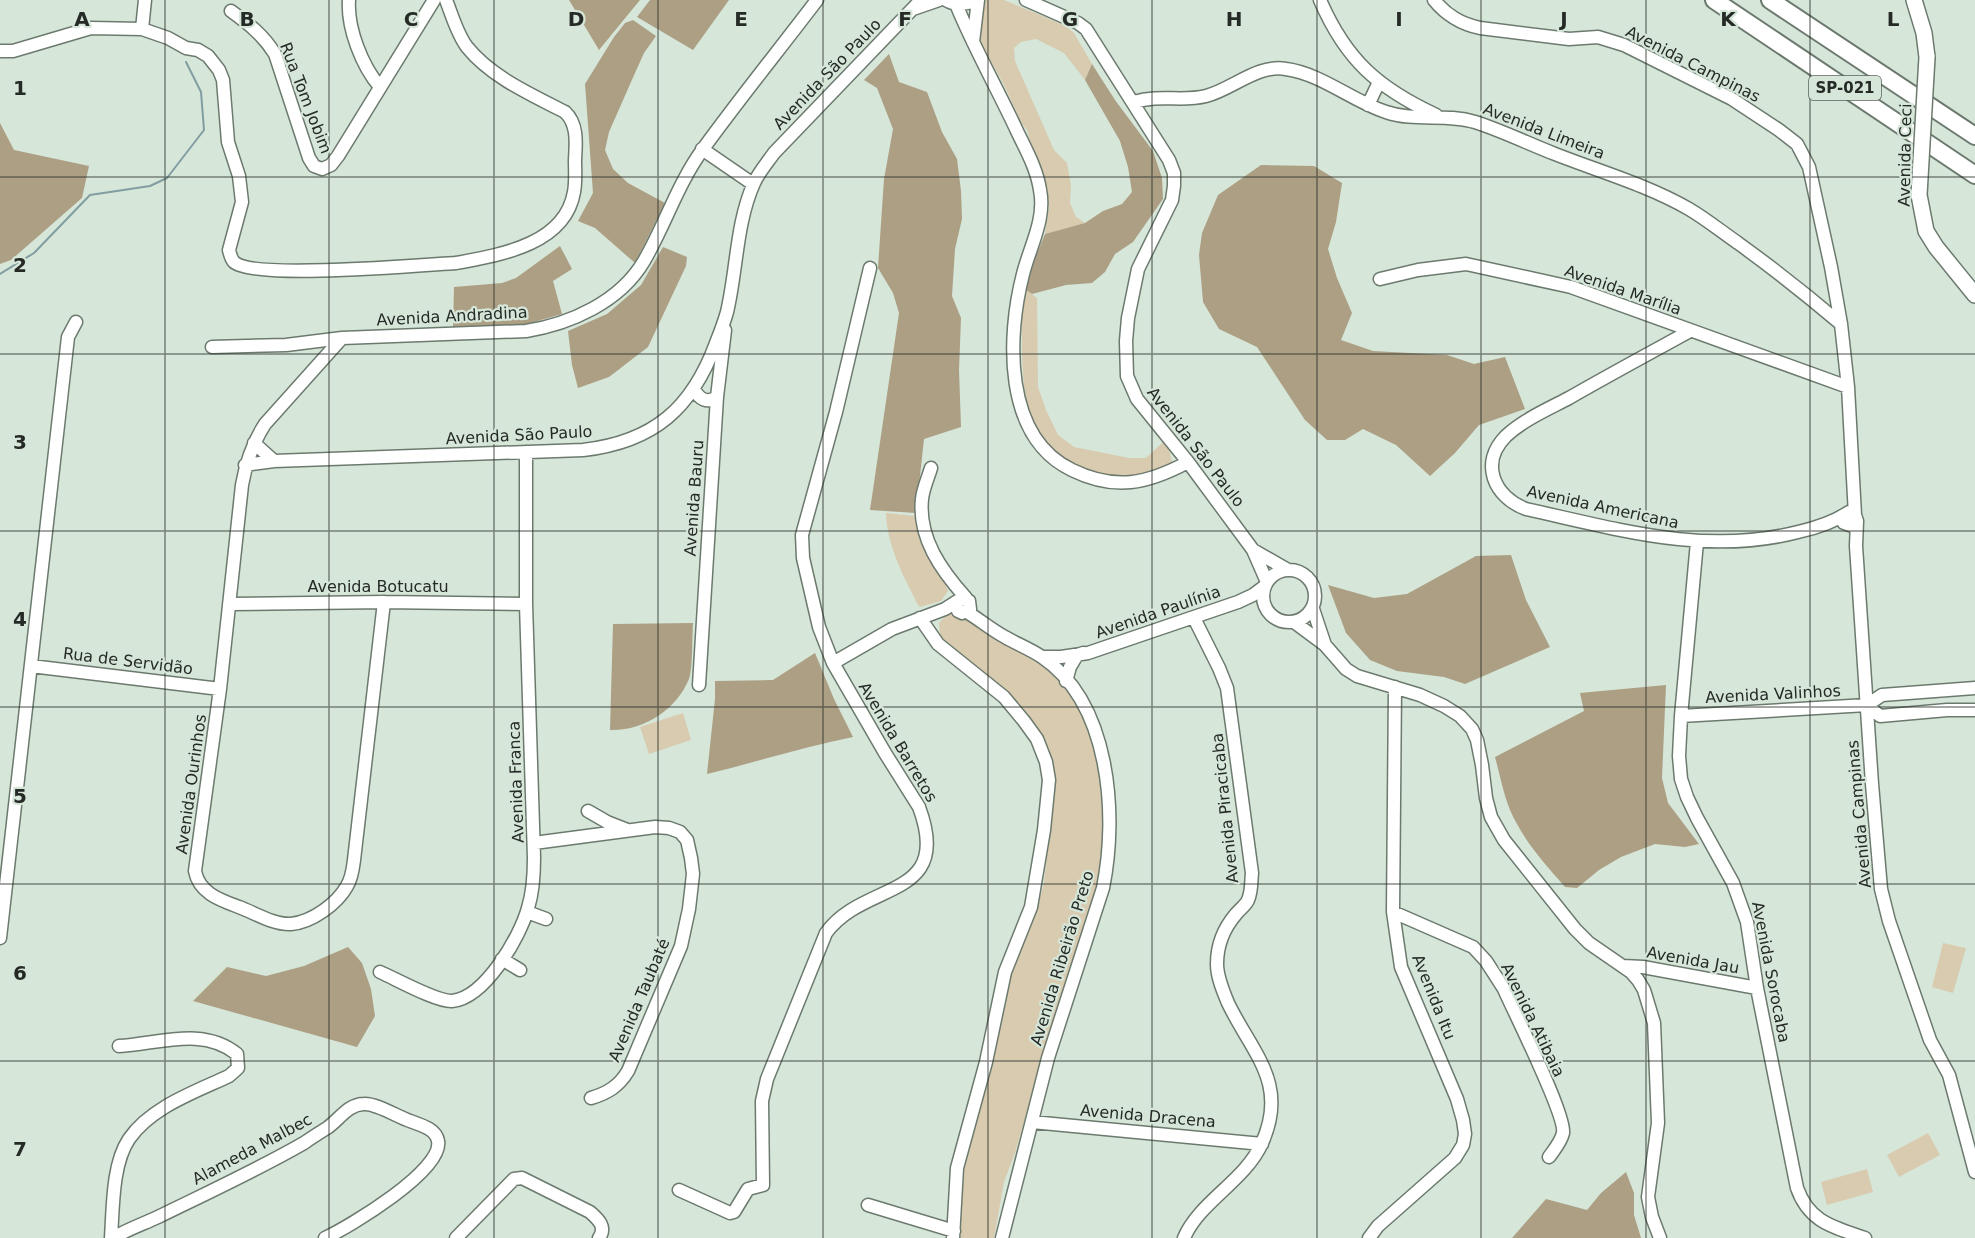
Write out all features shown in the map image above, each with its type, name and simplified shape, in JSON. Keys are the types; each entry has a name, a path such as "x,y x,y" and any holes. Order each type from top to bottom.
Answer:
{"highway":[{"name":"SP-021","path":"1714,0 1975,176"},
{"name":"SP-021","path":"1770,0 1975,136"}],"main road":[{"name":"Avenida Ceci","path":"1914,0 1924,33 1927,57 1919,195 1926,231 1975,295"}],"street":[{"path":"142,29 145,0"},
{"path":"143,14 155,0"},
{"path":"349,0 348,9 364,66 380,87 434,0"},
{"path":"0,51 13,51 69,32 91,28 142,29 208,56 219,70 223,80 228,142 242,193 241,209 229,249 234,262 248,268 282,271 345,270 456,263 519,248 552,231 570,206 574,191 576,144 573,122 565,112 530,94 491,69 466,46 446,0"},
{"name":"Avenida Andradina","path":"212,347 286,345 342,338 526,331 546,328 591,309 631,280 644,262 676,195 702,150 817,0"},
{"name":"Avenida São Paulo","path":"245,465 274,461 595,448 632,440 649,431 684,402 706,370 727,314 746,205 759,172 774,153 921,0"},
{"name":"Avenida São Paulo","path":"909,11 939,0"},
{"path":"951,2 967,4 978,0 973,47"},
{"name":"Avenida São Paulo","path":"1026,0 1078,23 1086,29 1169,160 1174,173 1172,200 1138,269 1128,318 1127,376 1137,399 1188,462 1253,550 1266,584"},
{"path":"1320,0 1332,27 1365,71 1394,93 1437,116"},
{"name":"Avenida Campinas","path":"1434,0 1451,18 1480,28 1569,39 1598,37 1624,45 1732,99 1797,144 1809,167 1831,267 1841,324 1848,387 1853,494 1847,519 1856,546 1879,873 1884,903 1930,1040 1949,1074 1975,1172"},
{"path":"951,2 1034,167 1040,188 1042,204 1039,222 1022,276 1016,310 1014,372 1017,397 1025,420 1047,453 1066,467 1087,478 1125,484 1165,474 1188,462"},
{"name":"Rua Tom Jobim","path":"231,11 258,32 275,54 309,158 318,168 326,167 338,156 380,87"},
{"name":"Avenida Limeira","path":"1134,102 1148,98 1205,96 1267,70 1285,69 1309,75 1368,105 1401,116 1420,118 1437,116 1477,123 1662,195 1691,210 1791,282 1841,324"},
{"path":"1368,105 1379,82"},
{"path":"702,150 753,184"},
{"name":"Avenida Marília","path":"1380,279 1418,270 1466,264 1571,287 1848,387"},
{"name":"Avenida Barretos","path":"679,1190 734,1212 748,1189 764,1184 762,1101 767,1079 826,933 845,913 906,882 921,867 927,849 926,826 919,807 833,663 815,614 803,558 802,534 836,412 870,268"},
{"name":"Avenida Bauru","path":"699,685 718,393 727,314"},
{"path":"0,938 68,338 76,322"},
{"name":"Avenida Americana","path":"1690,331 1514,430 1498,448 1492,471 1503,495 1512,503 1526,509 1645,535 1697,542 1751,542 1777,538 1847,519"},
{"name":"Avenida Ourinhos","path":"342,338 265,424 245,465 220,689 195,871 202,887 218,899 277,922 290,924 309,918 326,908 340,896 348,885 351,876 384,602"},
{"path":"708,382 718,393 709,401 704,400 696,394 696,386 708,382"},
{"path":"254,443 274,461"},
{"name":"Avenida Franca","path":"380,972 436,997 451,1001 467,996 496,969 521,927 527,912 533,880 534,843 526,604 526,452"},
{"name":"Avenida Ribeirão Preto","path":"931,468 922,496 921,514 924,534 935,556 963,605 987,625 1042,657 1066,681 1084,704 1101,748 1108,796 1109,836 1103,888 1048,1058 1002,1238"},
{"name":"Avenida Sorocaba","path":"1697,542 1680,716 1679,756 1682,779 1692,807 1734,883 1747,922 1757,988 1797,1188 1802,1202 1823,1222 1865,1238"},
{"name":"Avenida São Paulo","path":"1253,550 1288,570"},
{"path":"1325,645 1313,609 1316,593 1309,578 1296,570 1276,573 1266,584 1263,592 1265,606 1276,619 1294,622 1325,645 1335,658 1352,673 1420,694 1444,705 1460,716 1472,729 1480,753 1485,798 1491,817 1504,840 1575,929 1590,943 1631,972 1644,990 1654,1023 1658,1124 1648,1197 1660,1238"},
{"name":"Avenida Paulínia","path":"1042,657 1061,657 1088,652 1194,618 1238,602 1266,584"},
{"name":"Avenida Botucatu","path":"229,604 384,602 526,604"},
{"name":"Avenida Paulínia","path":"1238,602 1265,606"},
{"path":"833,663 892,629 963,605"},
{"path":"1294,622 1308,615 1313,609"},
{"path":"938,644 940,611"},
{"path":"868,1205 953,1234 957,1168 986,1062 1005,972 1031,907 1044,830 1049,780 1046,762 1037,739 1024,721 1004,698 938,644 920,618"},
{"name":"Avenida Piracicaba","path":"1184,1238 1195,1220 1242,1171 1262,1144 1268,1124 1270,1086 1260,1058 1224,995 1217,965 1223,931 1248,901 1251,889 1250,852 1227,688 1194,618"},
{"name":"Avenida Paulínia","path":"1066,681 1077,654 1088,652"},
{"name":"Rua de Servidão","path":"31,666 220,689"},
{"name":"Avenida Itu","path":"1369,1238 1378,1226 1455,1158 1464,1145 1465,1134 1457,1099 1401,967 1393,912 1395,687"},
{"path":"1970,688 1971,709"},
{"name":"Avenida Valinhos","path":"1680,716 1867,705 1882,695 1970,688"},
{"path":"1930,691 1930,711"},
{"name":"Avenida Valinhos","path":"1867,705 1880,716 1971,709"},
{"path":"588,811 626,830"},
{"name":"Avenida Taubaté","path":"534,843 626,830 669,828 680,832 687,840 693,874 689,909 681,946 628,1071 614,1088 591,1098"},
{"path":"527,912 546,919"},
{"name":"Avenida Atibaia","path":"1393,912 1473,947 1494,972 1554,1100 1563,1125 1563,1133 1549,1157"},
{"path":"502,959 520,970"},
{"name":"Avenida Jau","path":"1623,966 1654,969 1757,988"},
{"path":"1644,990 1654,969"},
{"path":"112,1238 117,1176 128,1140 152,1115 229,1076 238,1068 237,1054 223,1044 212,1041 186,1038 119,1046"},
{"name":"Alameda Malbec","path":"112,1238 276,1158 329,1127 345,1112 358,1105 369,1104 423,1125 434,1133 438,1138 439,1149 423,1172 365,1215 325,1238"},
{"name":"Avenida Dracena","path":"1032,1122 1262,1144"},
{"path":"456,1238 514,1179 522,1178 590,1212 602,1226 602,1234 599,1238"},
{"path":"114,1198 117,1217 129,1228"}],"shaded area":[{"path":"569,0 640,0 599,50"},
{"path":"650,0 729,0 693,50 637,17"},
{"path":"986,0 1004,0 1066,26 1074,33 1092,64 1085,80 1064,53 1036,39 1021,42 1014,48 1015,61 1054,150 1067,163 1071,186 1070,203 1076,217 1085,223 1045,234 1049,208 1027,130 1000,77 976,41 979,6"},
{"path":"633,20 656,36 644,53 631,82 609,132 605,150 613,169 628,183 665,203 635,263 595,228 578,221 593,193 585,84 614,37 625,23"},
{"path":"889,54 899,82 927,92 942,132 957,159 961,191 962,219 955,249 952,296 961,318 959,370 961,427 924,439 916,513 870,510 899,313 893,293 878,268 884,179 893,129 877,88 864,80"},
{"path":"1092,64 1115,100 1153,151 1162,178 1163,199 1133,242 1115,254 1105,272 1092,283 1066,285 1032,294 1026,290 1028,275 1045,234 1085,223 1103,211 1122,204 1132,192 1128,167 1120,141 1085,80"},
{"path":"0,123 14,150 89,166 82,198 11,260 0,264"},
{"path":"1261,165 1314,166 1342,183 1336,222 1328,249 1352,313 1341,340 1373,351 1447,355 1474,364 1505,357 1525,409 1479,425 1455,453 1430,476 1396,445 1363,429 1345,440 1327,440 1305,420 1257,347 1219,329 1203,302 1199,255 1202,233 1218,195"},
{"path":"560,246 572,269 553,281 562,314 523,325 453,327 454,287 502,283 516,278"},
{"path":"663,247 687,257 686,266 648,347 609,377 578,388 572,365 568,331 607,314 641,285"},
{"path":"1026,290 1037,298 1038,387 1058,435 1074,447 1129,458 1146,458 1163,442 1169,449 1172,462 1168,466 1151,475 1138,478 1108,478 1082,469 1048,444 1033,421 1025,395 1022,322"},
{"path":"886,513 915,516 925,549 948,591 941,601 920,607 918,605 893,549"},
{"path":"1511,555 1526,600 1550,647 1465,684 1444,677 1397,671 1370,660 1346,633 1328,585 1374,598 1407,594 1476,556"},
{"path":"954,613 964,615 1031,655 1054,673 1069,691 1087,718 1098,756 1103,827 1103,850 1094,899 1004,1182 994,1238 959,1238 959,1178 988,1079 1005,989 1019,948 1034,919 1044,883 1054,785 1028,722 940,636 939,623 945,616"},
{"path":"693,623 689,679 676,700 647,722 635,727 610,730 613,624"},
{"path":"815,653 853,737 707,774 715,681 773,680"},
{"path":"1666,685 1662,778 1668,803 1699,844 1685,847 1655,844 1621,857 1599,870 1577,888 1565,887 1533,849 1517,824 1506,800 1495,757 1584,711 1580,693"},
{"path":"683,713 691,740 649,754 640,727"},
{"path":"1943,943 1966,948 1953,993 1932,987"},
{"path":"348,947 362,963 371,989 375,1016 357,1047 193,1001 227,967 266,976 304,966"},
{"path":"1928,1133 1940,1155 1899,1177 1887,1155"},
{"path":"1867,1169 1873,1192 1827,1205 1821,1182"},
{"path":"1626,1172 1634,1193 1634,1215 1641,1238 1512,1238 1546,1199 1587,1210 1601,1193"}],"waterway":[{"path":"0,274 34,253 90,195 150,186 167,178 204,130 201,92 186,62"}]}
